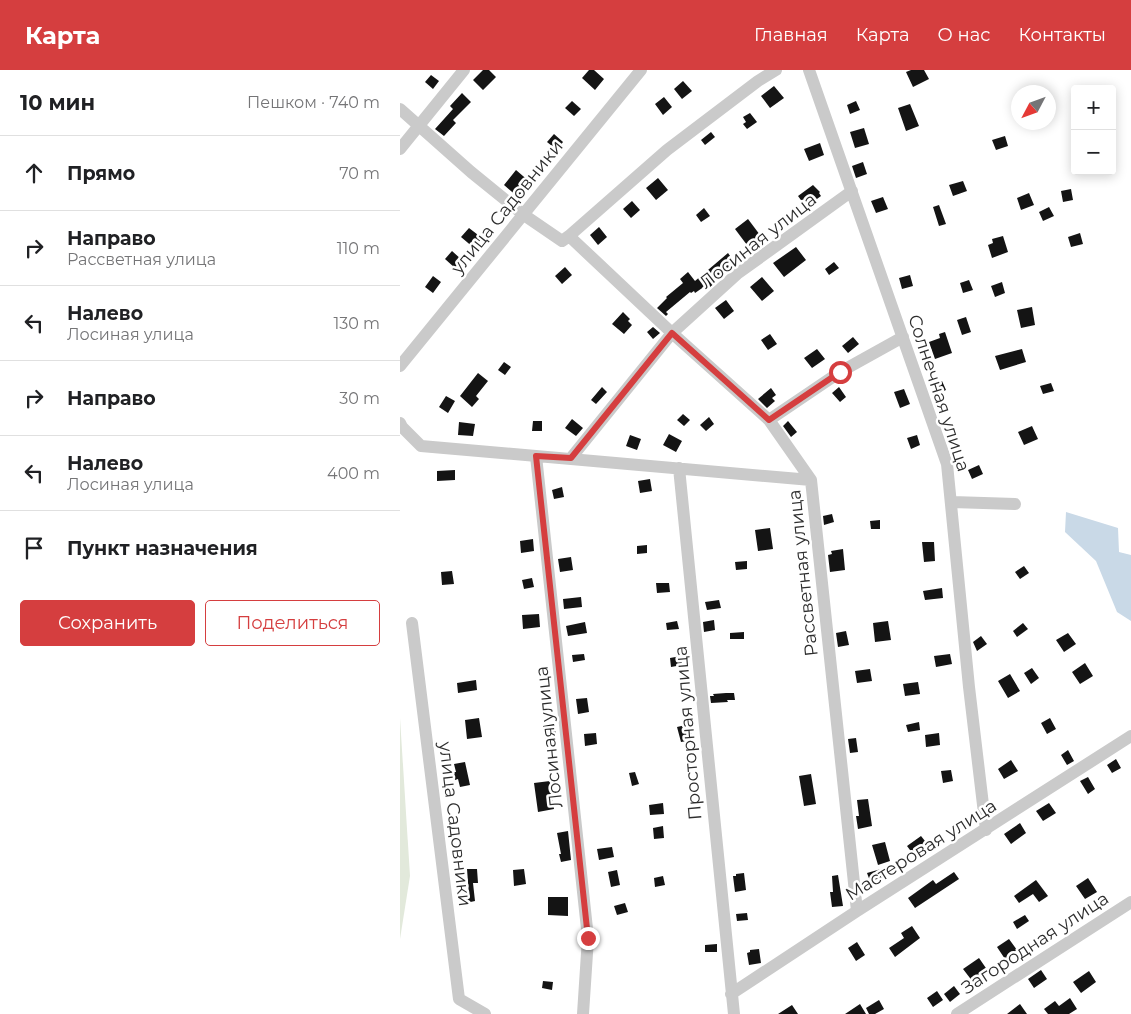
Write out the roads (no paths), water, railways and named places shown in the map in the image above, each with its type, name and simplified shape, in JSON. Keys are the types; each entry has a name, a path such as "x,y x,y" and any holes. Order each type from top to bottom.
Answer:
{"street":[{"path":"400,148 464,70"},
{"name":"улица Садовники","path":"400,366 641,70"},
{"path":"400,109 471,172 524,215 562,241 668,150 758,81 776,70"},
{"name":"Солнечная улица","path":"809,70 947,464 968,687 986,830"},
{"name":"Лосиная улица","path":"571,458 672,333 737,274 852,191"},
{"name":"Рассветная улица","path":"569,236 672,333 769,420 811,480 857,911"},
{"path":"769,420 840,372 903,337"},
{"path":"400,423 421,446 811,480"},
{"name":"Лосиная улица","path":"536,456 588,938 584,1014"},
{"name":"Просторная улица","path":"679,468 734,1014"},
{"path":"952,502 1015,504"},
{"name":"улица Садовники","path":"412,623 459,999 485,1014"},
{"name":"Мастеровая улица","path":"731,994 1131,736"},
{"name":"Загородная улица","path":"957,1014 1131,902"}],"water":[{"path":"1066,512 1118,528 1119,552 1131,555 1131,621 1117,612 1096,561 1065,532"}]}
